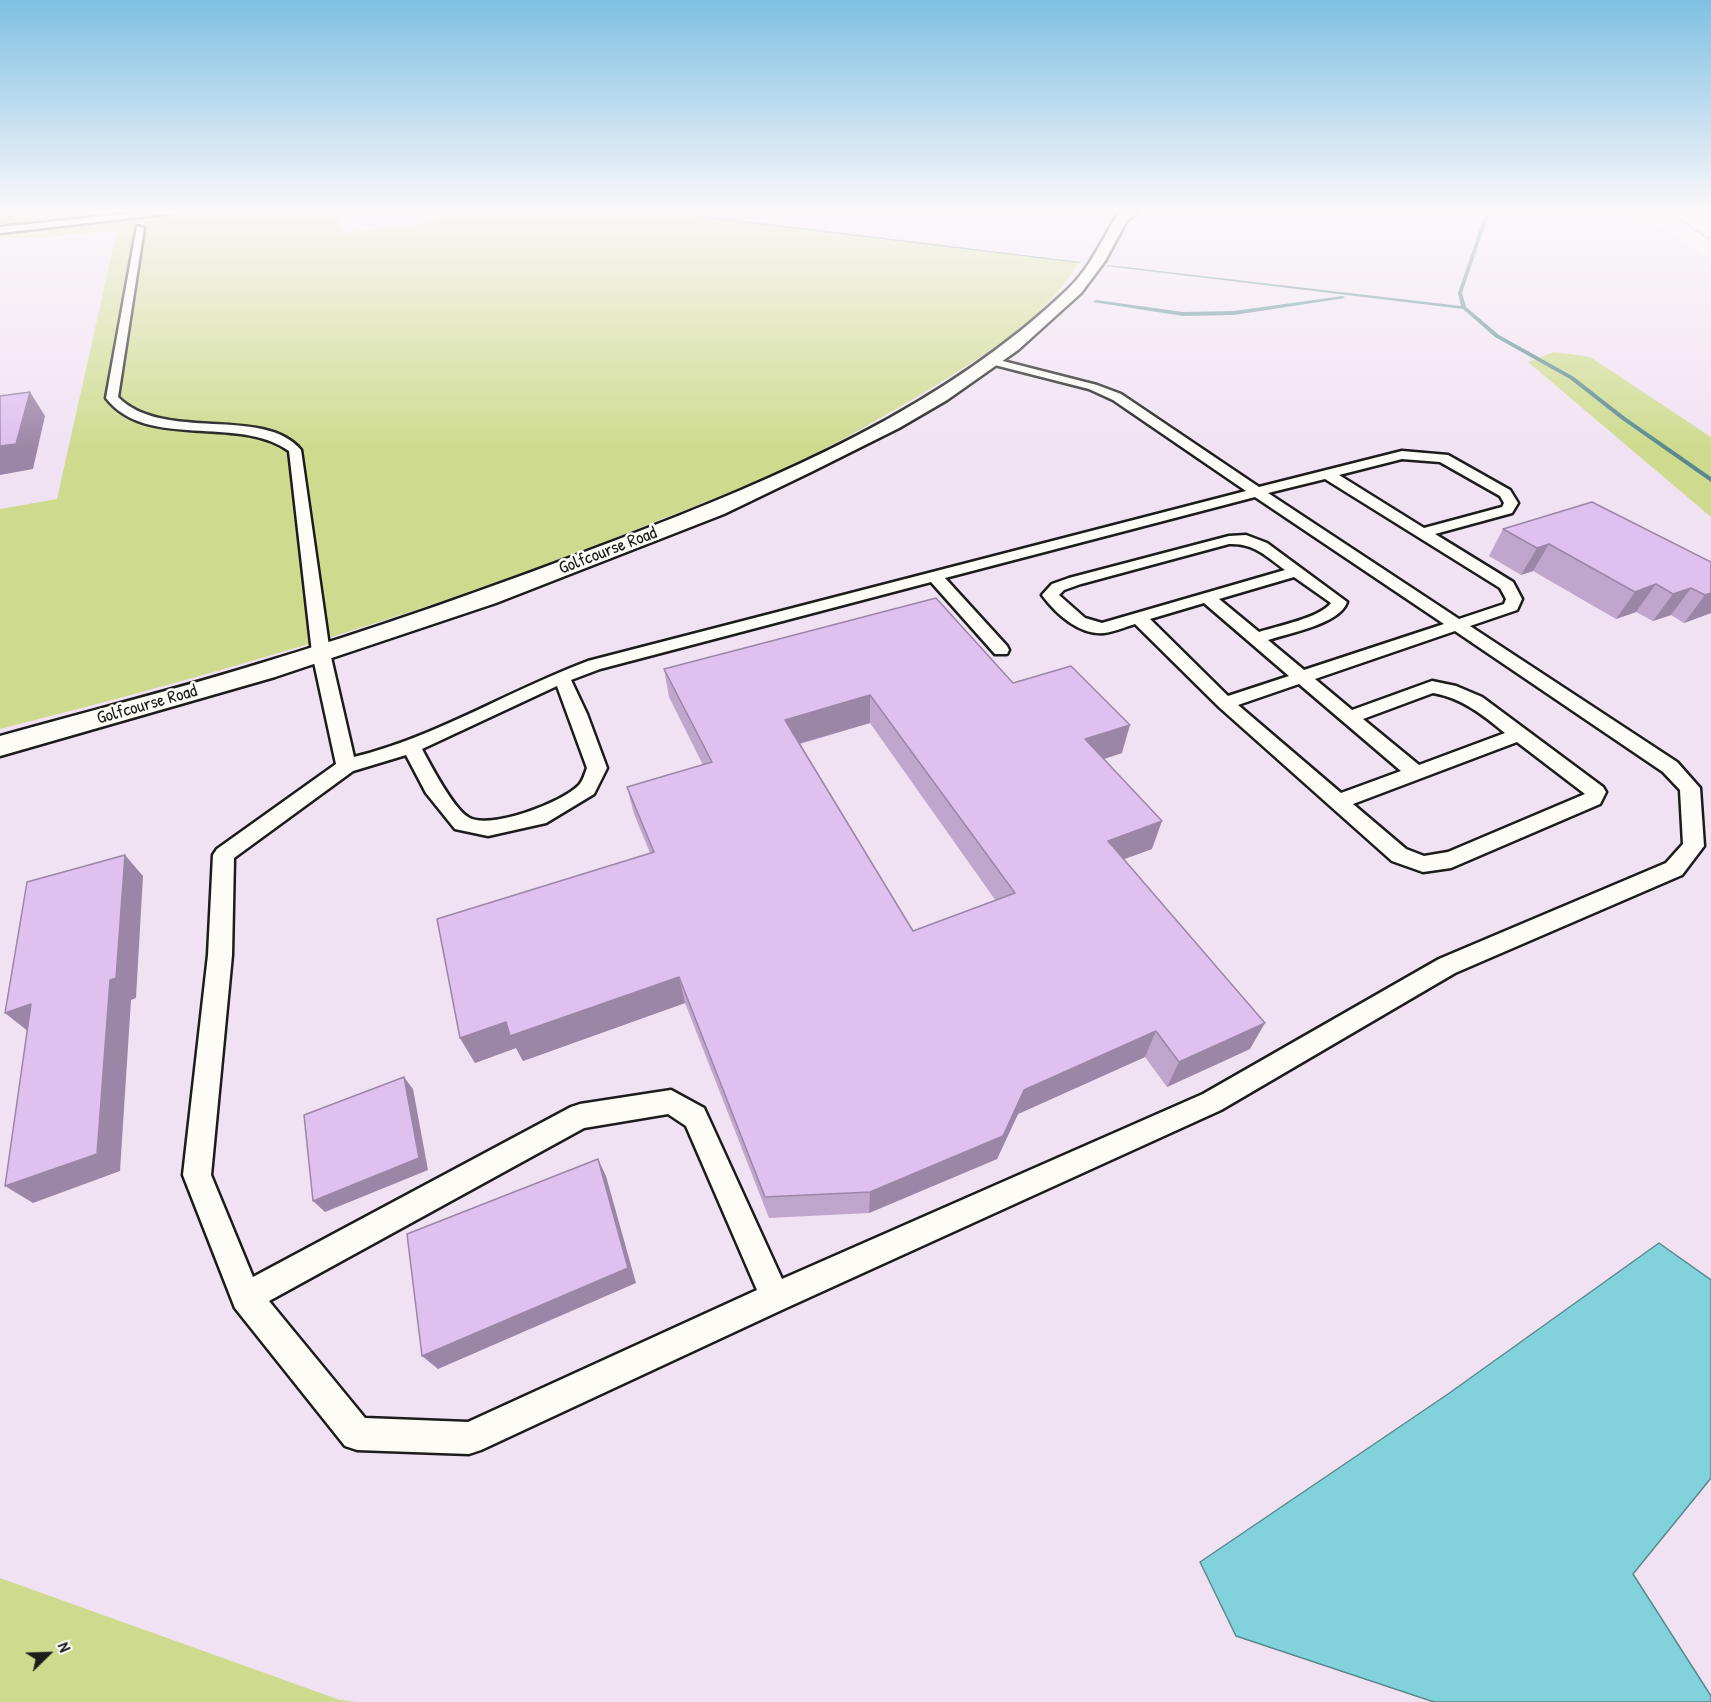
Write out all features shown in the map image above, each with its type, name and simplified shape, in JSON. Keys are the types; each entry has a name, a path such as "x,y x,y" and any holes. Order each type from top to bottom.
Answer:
{"street":[{"name":"Golfcourse Road","path":"0,746 121,713 321,653 487,598 716,509 892,424 940,396 1012,346 1076,290"}],"lane":[{"path":"130,290 112,398 115,404 129,414 153,421 268,435 289,441 295,450 321,653 346,766"},
{"path":"991,361 1093,387 1117,397 1257,492 1671,767 1690,788 1694,846 1674,869 1448,966 1212,1102 775,1297 469,1438 357,1434 246,1297 197,1175 220,955 224,855 346,766 411,746 561,676 594,665 1257,492 1402,455 1443,458 1505,493 1511,503 1507,510 1422,533"},
{"path":"1225,703 1511,607 1514,599 1507,585 1327,474"},
{"path":"1255,639 1326,616 1337,608 1339,602 1297,571 1262,546 1246,539 1229,540 1075,581 1058,587 1050,595 1079,623 1088,627 1103,628 1297,571"},
{"path":"934,576 1001,650"},
{"path":"1209,598 1301,678 1415,771"},
{"path":"1139,618 1225,703 1399,855 1423,864 1451,860 1593,799 1596,792 1476,701 1450,690 1431,687 1349,717"},
{"path":"411,746 433,788 462,824 488,829 539,818 587,789 597,768 578,714 561,676"},
{"path":"1338,802 1415,771 1520,734"},
{"path":"246,1297 580,1116 671,1102 695,1117 775,1297"}],"shaded area":[{"path":"0,290 1711,290 1711,1702 0,1702"}],"green space":[{"path":"104,290 1058,290 1030,320 1010,336 925,392 815,454 728,493 566,557 407,613 245,663 0,729 0,509 57,499"},
{"path":"1554,352 1590,357 1711,437 1711,517 1528,362"},
{"path":"0,1578 340,1700 358,1702 0,1702"}],"water":[{"path":"1659,1243 1711,1280 1711,1478 1633,1574 1711,1696 1711,1702 1434,1702 1236,1636 1200,1562 1448,1394"}],"building":[{"path":"30,392 16,444 0,446 0,396"},
{"path":"1592,502 1711,562 1711,593 1705,595 1691,588 1673,594 1656,584 1635,592 1549,544 1537,548 1503,529"},
{"path":"936,598 1013,683 1071,666 1130,725 1085,739 1162,821 1108,841 1265,1023 1179,1062 1156,1031 1024,1090 1003,1136 870,1192 765,1197 679,977 510,1036 506,1022 460,1038 437,919 654,852 627,787 712,762 664,669","holes":["870,695 1015,893 913,931 785,720"]},
{"path":"125,855 116,978 110,980 97,1154 5,1186 31,1004 5,1013 27,882"},
{"path":"404,1077 419,1158 313,1201 304,1115"},
{"path":"598,1159 628,1268 422,1356 407,1234"}],"waterway":[{"path":"1315,290 1464,308"},
{"path":"1461,290 1464,308"},
{"path":"1096,302 1183,314 1234,313 1343,297"},
{"path":"1464,308 1497,336 1572,378 1623,418 1711,480"}]}
